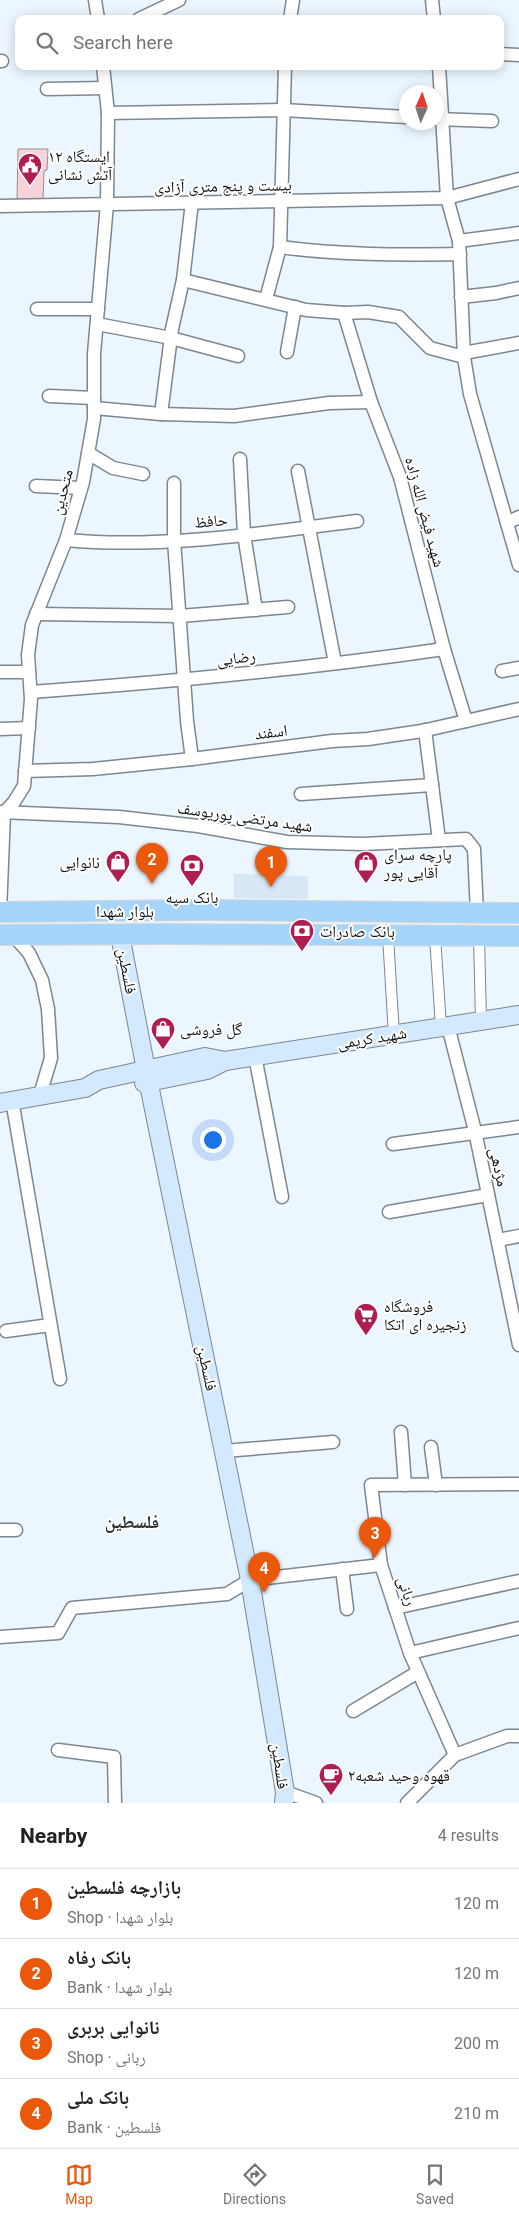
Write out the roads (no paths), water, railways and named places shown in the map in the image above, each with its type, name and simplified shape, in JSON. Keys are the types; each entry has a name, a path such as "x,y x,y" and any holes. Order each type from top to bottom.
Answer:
{"main road":[{"name":"بلوار شهدا","path":"0,912 202,910 519,913"},
{"name":"بلوار شهدا","path":"6,935 519,936"},
{"name":"فلسطین","path":"120,935 250,1580 284,1797"},
{"name":"شهید کریمی","path":"6,1101 85,1088 99,1092 147,1076 207,1070 225,1060 519,1016"}],"street":[{"path":"95,0 97,15"},
{"path":"147,15 179,0"},
{"path":"291,15 293,0"},
{"path":"432,0 434,15"},
{"path":"504,54 519,55"},
{"name":"متحدین","path":"2,813 14,802 24,786 29,728 28,655 32,626 66,540 81,488 88,453 94,403 94,354 107,204 108,113 103,70"},
{"path":"266,299 280,247 285,70"},
{"path":"439,70 439,85"},
{"path":"47,89 105,88"},
{"path":"108,113 283,110 399,117"},
{"path":"444,119 492,120"},
{"path":"440,130 447,198 459,247 464,355 470,394 519,565"},
{"name":"بیست و پنج متری آزادی","path":"0,206 447,198 519,179"},
{"path":"161,414 171,338 183,280 192,202"},
{"path":"280,247 329,254 383,256 459,247 519,233"},
{"path":"183,280 295,307 344,313 368,312 399,317 430,348 464,355 519,343"},
{"path":"462,297 519,288"},
{"path":"288,352 295,307"},
{"path":"37,308 98,309"},
{"name":"شهید فیض الله زاده","path":"344,313 371,402 400,477 444,649 466,721"},
{"path":"97,324 171,338 238,356"},
{"path":"49,396 161,414 234,416 329,404 371,402"},
{"path":"88,453 113,468 143,474"},
{"path":"240,459 244,534 256,610"},
{"path":"298,471 335,663"},
{"path":"174,483 174,540 187,721 192,759"},
{"path":"36,486 81,488"},
{"path":"507,522 519,517"},
{"name":"حافظ","path":"66,540 121,543 174,540 357,521"},
{"path":"36,614 180,616 288,608"},
{"name":"رضایی","path":"30,692 184,681 444,649"},
{"path":"502,671 519,668"},
{"path":"0,672 29,672"},
{"name":"اسفند","path":"25,771 93,769 192,759 332,740 368,739 425,730 519,709"},
{"path":"0,729 29,728"},
{"path":"425,730 439,840"},
{"path":"302,794 432,785"},
{"path":"0,912 2,813"},
{"name":"شهید مرتضی پوریوسف","path":"2,813 118,817 198,826 287,842 363,844 466,839 474,849 477,912"},
{"path":"6,935 29,953 42,980 48,1009 51,1058 40,1095"},
{"path":"388,936 394,1034"},
{"path":"435,936 445,1027"},
{"path":"478,936 481,1021"},
{"name":"مژدهی","path":"445,1027 475,1132 518,1336"},
{"path":"255,1056 282,1197"},
{"path":"6,1101 60,1379"},
{"path":"393,1144 519,1127"},
{"path":"389,1212 488,1196"},
{"path":"498,1240 519,1236"},
{"path":"6,1331 50,1324"},
{"path":"401,1432 405,1485"},
{"path":"224,1451 333,1442"},
{"path":"431,1447 436,1485"},
{"name":"ربانی","path":"455,1755 410,1653 381,1565 371,1485 519,1484"},
{"path":"0,1530 16,1530"},
{"path":"0,1636 58,1634 72,1608 227,1594 250,1580 381,1565"},
{"path":"342,1569 347,1609"},
{"path":"395,1608 519,1581"},
{"path":"410,1653 519,1628"},
{"path":"353,1711 418,1672"},
{"path":"407,1803 455,1755 507,1736 519,1736"},
{"path":"58,1750 114,1757 115,1803"},
{"path":"284,1797 316,1803"}],"place":[{"name":"ایستگاه ۱۲ آتش نشانی","path":"30,186"},
{"name":"نانوایی","path":"118,883"},
{"name":"بانک رفاه","path":"152,884"},
{"name":"پارچه سرای آقایی پور","path":"366,884"},
{"name":"بانک سپه","path":"192,887"},
{"name":"بازارچه فلسطین","path":"271,887"},
{"name":"بانک صادرات","path":"302,952"},
{"name":"گل فروشی","path":"163,1050"},
{"name":"فروشگاه زنجیره ای اتکا","path":"366,1336"},
{"name":"نانوایی بربری","path":"375,1558"},
{"name":"بانک ملی","path":"264,1593"},
{"name":"قهوه وحید شعبه۲","path":"331,1796"}],"district":[{"name":"فلسطین","path":"132,1521"}]}
